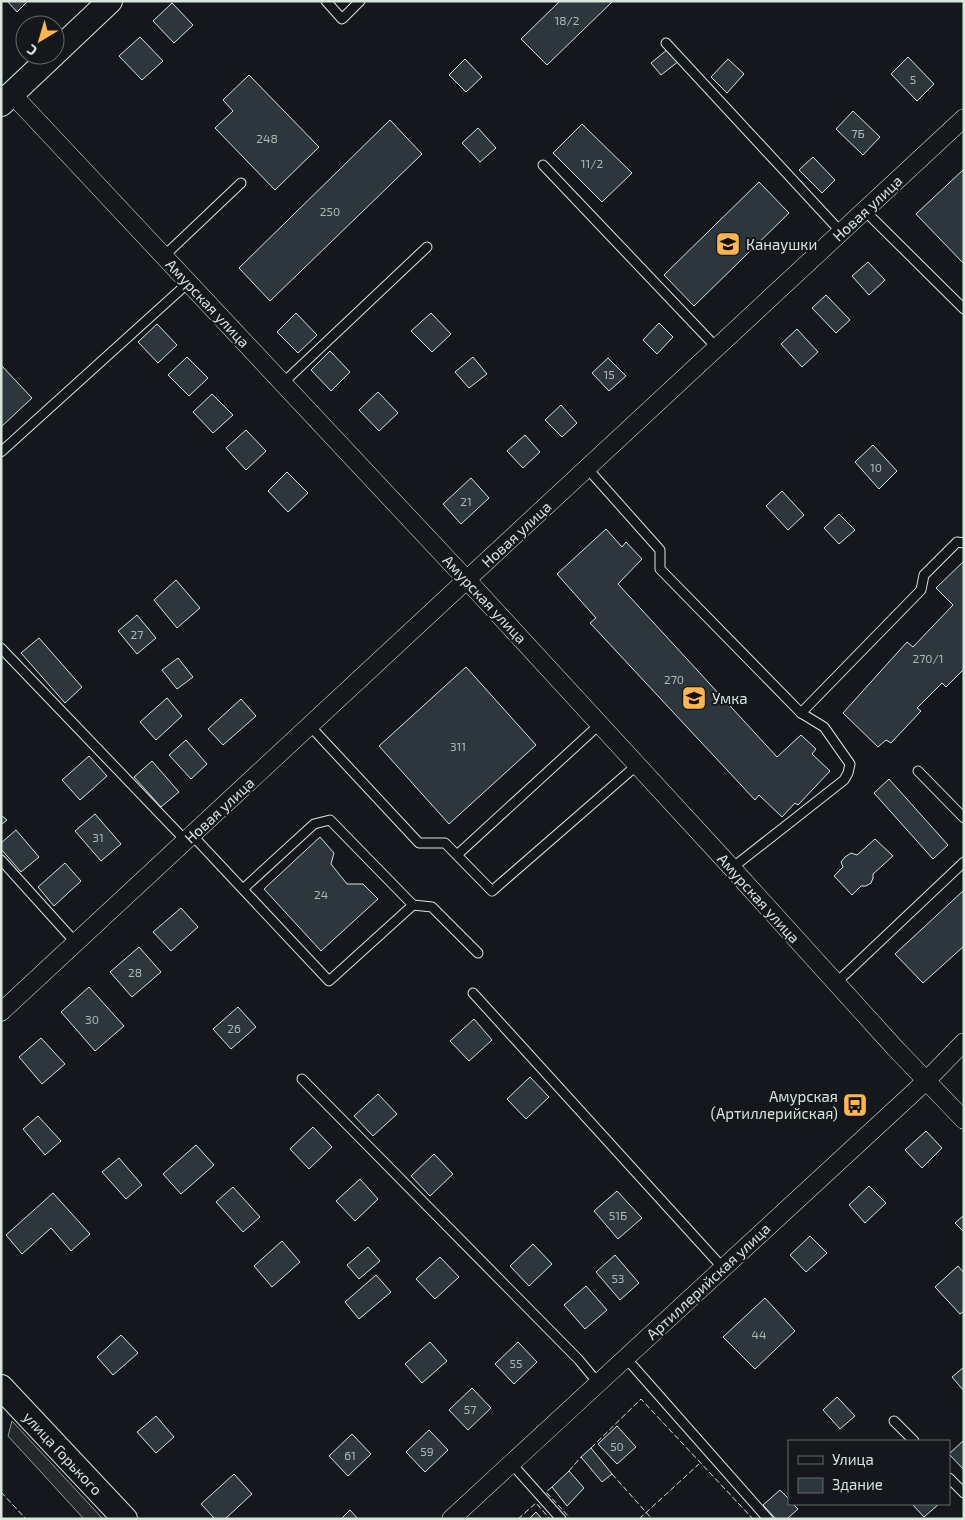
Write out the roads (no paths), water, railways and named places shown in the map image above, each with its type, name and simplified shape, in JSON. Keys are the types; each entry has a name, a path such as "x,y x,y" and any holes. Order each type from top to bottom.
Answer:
{"main road":[{"path":"65,44 110,1"},
{"path":"5,93 40,65"},
{"name":"улица Горького","path":"1,1387 125,1519"}],"street":[{"name":"Амурская улица","path":"5,93 189,282 467,580 926,1081 964,1120"},
{"name":"Новая улица","path":"1,1012 964,118"},
{"name":"Артиллерийская улица","path":"451,1519 926,1081 964,1042"}],"lane":[{"path":"326,1 342,19 360,1"},
{"path":"666,43 841,232"},
{"path":"544,165 716,348"},
{"path":"164,256 241,182"},
{"path":"864,210 964,309"},
{"path":"283,383 427,247"},
{"path":"1,452 189,282"},
{"path":"587,468 660,550 660,569 801,713 824,727 850,764 844,780 732,868"},
{"path":"801,713 921,590 924,575 957,542 964,543"},
{"path":"1,648 189,838 243,889 329,981 413,905"},
{"path":"457,855 600,724"},
{"path":"310,726 419,843 445,843 492,891 637,764"},
{"path":"918,771 964,818"},
{"path":"243,889 314,824 330,820 413,905 432,907 478,953"},
{"path":"1,860 76,943"},
{"path":"836,983 964,862"},
{"path":"473,993 723,1268"},
{"path":"302,1079 579,1360 598,1383"},
{"path":"626,1358 768,1519"},
{"path":"894,1420 913,1440"},
{"path":"511,1463 561,1519"},
{"path":"950,1479 964,1493"}],"place":[{"name":"Канаушки","path":"728,244"},
{"name":"Умка","path":"694,698"},
{"name":"Амурская (Артиллерийская)","path":"855,1105"}]}
